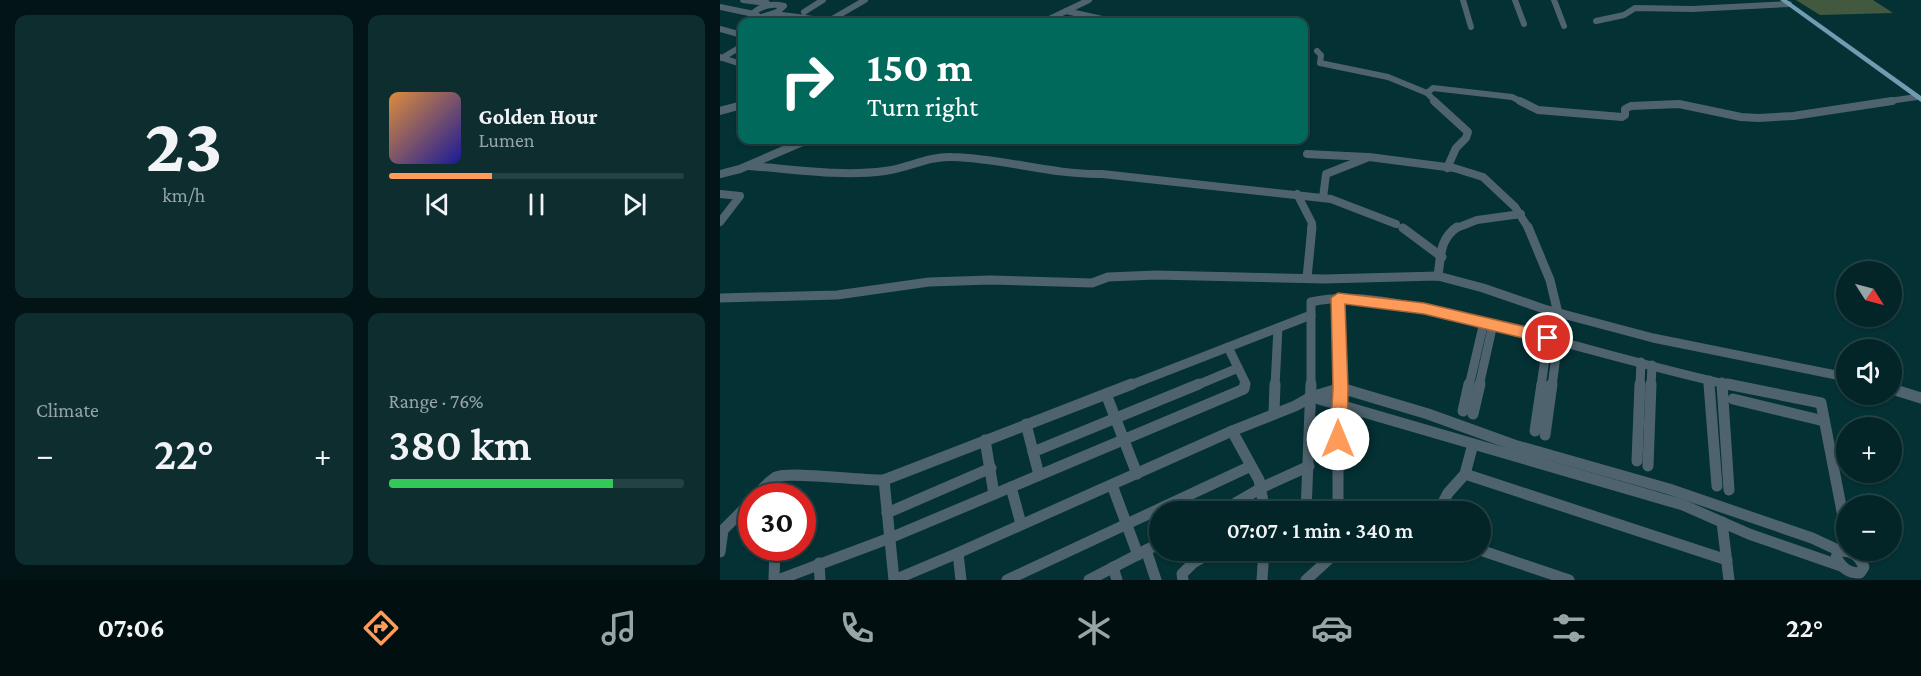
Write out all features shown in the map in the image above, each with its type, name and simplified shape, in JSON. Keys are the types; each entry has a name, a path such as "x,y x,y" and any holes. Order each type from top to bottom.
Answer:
{"main road":[{"path":"1786,2 1919,98"}],"street":[{"path":"744,0 837,16"},
{"path":"774,14 778,6 786,0"},
{"path":"804,12 823,0"},
{"path":"834,18 865,0"},
{"path":"1051,18 1089,0"},
{"path":"1463,0 1472,27"},
{"path":"1515,0 1524,24"},
{"path":"1554,0 1564,26"},
{"path":"1596,21 1624,15 1635,8 1692,9 1786,2"},
{"path":"752,18 756,15 757,8 778,6"},
{"path":"720,7 756,15 774,14 805,18"},
{"path":"720,16 733,10"},
{"path":"1066,11 1098,18"},
{"path":"730,32 738,27"},
{"path":"720,29 738,34"},
{"path":"721,58 738,48"},
{"path":"1317,51 1321,55 1320,63 1389,76 1416,86 1427,93 1468,132 1466,138 1456,147 1447,168"},
{"path":"721,58 738,64"},
{"path":"1427,93 1433,88 1440,88 1512,97 1528,108 1622,117 1625,115 1625,109 1630,106 1670,104 1749,118 1793,116 1919,98"},
{"path":"720,111 738,106"},
{"path":"720,174 748,166 798,144"},
{"path":"1307,154 1369,157 1447,168 1483,177 1521,214 1550,280 1558,313"},
{"path":"748,166 826,173 875,172 954,157 1027,169 1102,174 1297,194 1323,198 1399,226 1442,257"},
{"path":"1323,198 1326,174 1369,157"},
{"path":"720,194 740,196 720,222"},
{"path":"1297,194 1312,222 1307,278"},
{"path":"1438,276 1443,240 1470,221 1483,217 1521,214"},
{"path":"720,298 837,295 929,282 990,280 1092,283 1108,277 1156,275 1307,278 1438,276 1484,288 1558,313 1653,338 1836,376"},
{"path":"1338,298 1341,388 1338,403 1338,501"},
{"path":"1307,501 1310,466 1311,302 1314,299 1338,298 1424,308 1709,380 1821,403 1839,495"},
{"path":"770,483 776,477 789,475 865,481 884,480 1311,315"},
{"path":"1468,413 1488,323"},
{"path":"1274,414 1278,328"},
{"path":"1553,340 1550,396 1540,433 1539,393 1553,340"},
{"path":"775,561 776,580 890,538 1244,389 1246,386 1228,347"},
{"path":"1637,461 1638,417 1646,364"},
{"path":"1646,364 1650,420 1648,466"},
{"path":"1034,452 1238,368"},
{"path":"1709,380 1718,486"},
{"path":"1722,382 1729,490"},
{"path":"884,480 893,580 1232,430 1311,397 1341,388 1428,414 1514,445 1668,489 1836,547"},
{"path":"1902,391 1921,398"},
{"path":"1539,393 1550,396"},
{"path":"1106,394 1137,474"},
{"path":"1311,397 1683,505 1848,573 1860,573 1863,567 1860,561"},
{"path":"1733,399 1824,421"},
{"path":"1638,417 1650,420"},
{"path":"1026,424 1039,475"},
{"path":"1232,430 1263,487 1266,501"},
{"path":"985,440 994,494"},
{"path":"1714,441 1726,444"},
{"path":"1444,501 1465,474 1473,444"},
{"path":"1007,580 1251,466"},
{"path":"1239,501 1263,487 1310,466"},
{"path":"887,513 991,468"},
{"path":"1465,474 1727,560"},
{"path":"776,477 776,483"},
{"path":"1112,485 1126,523 1156,580"},
{"path":"1011,487 1021,524"},
{"path":"720,552 721,532 738,515"},
{"path":"1722,522 1729,580"},
{"path":"1089,580 1115,574 1149,548"},
{"path":"958,553 961,580"},
{"path":"1491,554 1569,580"},
{"path":"1183,580 1182,574 1186,567 1197,561"},
{"path":"1262,580 1263,561"},
{"path":"1306,580 1328,561"},
{"path":"819,563 820,580"}],"green space":[{"path":"1796,0 1873,0 1893,13 1820,15"}],"route":[{"path":"1338,439 1338,403 1341,388 1338,298 1424,308 1548,338"}]}
